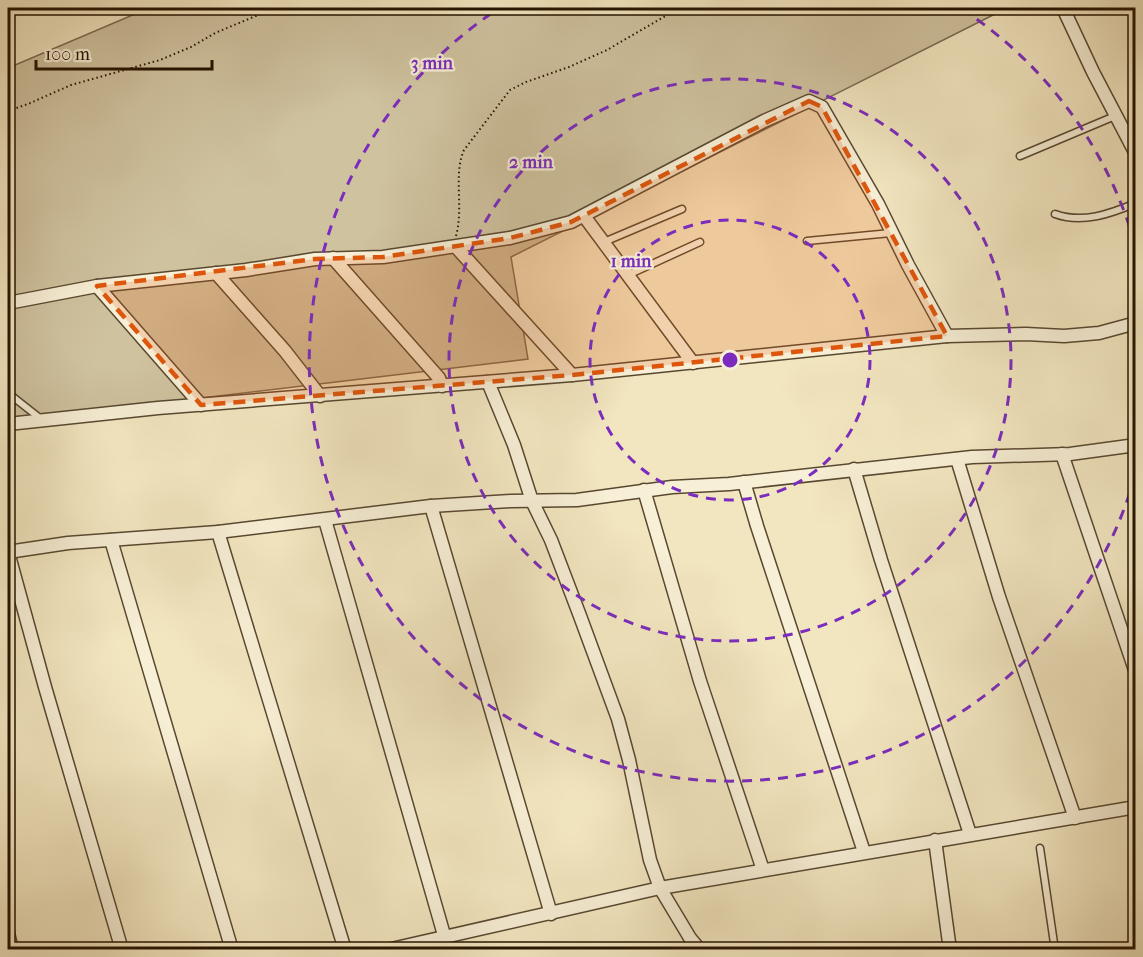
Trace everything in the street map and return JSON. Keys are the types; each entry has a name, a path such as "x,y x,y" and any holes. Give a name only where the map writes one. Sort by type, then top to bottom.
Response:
{"street":[{"path":"1063,8 1115,116 1135,150"},
{"path":"8,303 97,286 315,259 383,257 510,238 571,222 764,121 809,101 822,107 878,204 947,336"},
{"path":"584,216 693,363"},
{"path":"456,247 573,375"},
{"path":"333,258 439,378 442,386"},
{"path":"216,273 285,351 320,396"},
{"path":"97,286 201,405"},
{"path":"8,424 201,405 573,375 947,336 1026,334 1064,336 1099,333 1136,323"},
{"path":"488,382 618,719 650,860 660,888 684,929 700,950"},
{"path":"122,950 8,552 68,543 218,532 431,506 588,499 644,490 744,482 854,469 1001,455 1062,454 1136,445"},
{"path":"1062,454 1136,673"},
{"path":"957,459 999,597 1075,818"},
{"path":"854,469 896,610 970,834"},
{"path":"744,482 756,526 864,852"},
{"path":"644,490 700,681 763,870"},
{"path":"431,506 551,914"},
{"path":"325,520 444,935"},
{"path":"218,532 345,950"},
{"path":"111,540 231,950"},
{"path":"389,949 660,888 1136,807"},
{"path":"935,840 950,950"},
{"path":"8,933 12,950"}],"lane":[{"path":"1020,156 1115,116"},
{"path":"1055,214 1064,217 1097,217 1136,203"},
{"path":"604,243 682,210"},
{"path":"807,241 892,233"},
{"path":"628,275 700,242"},
{"path":"8,393 42,420"},
{"path":"1040,848 1055,950"}],"path":[{"path":"8,111 71,85 160,60 215,33 275,8"},
{"path":"456,247 455,239 459,223 459,168 462,156 464,150 506,95 518,86 607,50 679,8"}],"highlighted area":[{"path":"809,101 822,107 947,336 572,375 201,405 97,286 315,259 383,257 510,238 571,222"}],"shaded area":[{"path":"149,8 1007,8 511,257 528,359 8,421 8,68"}]}
